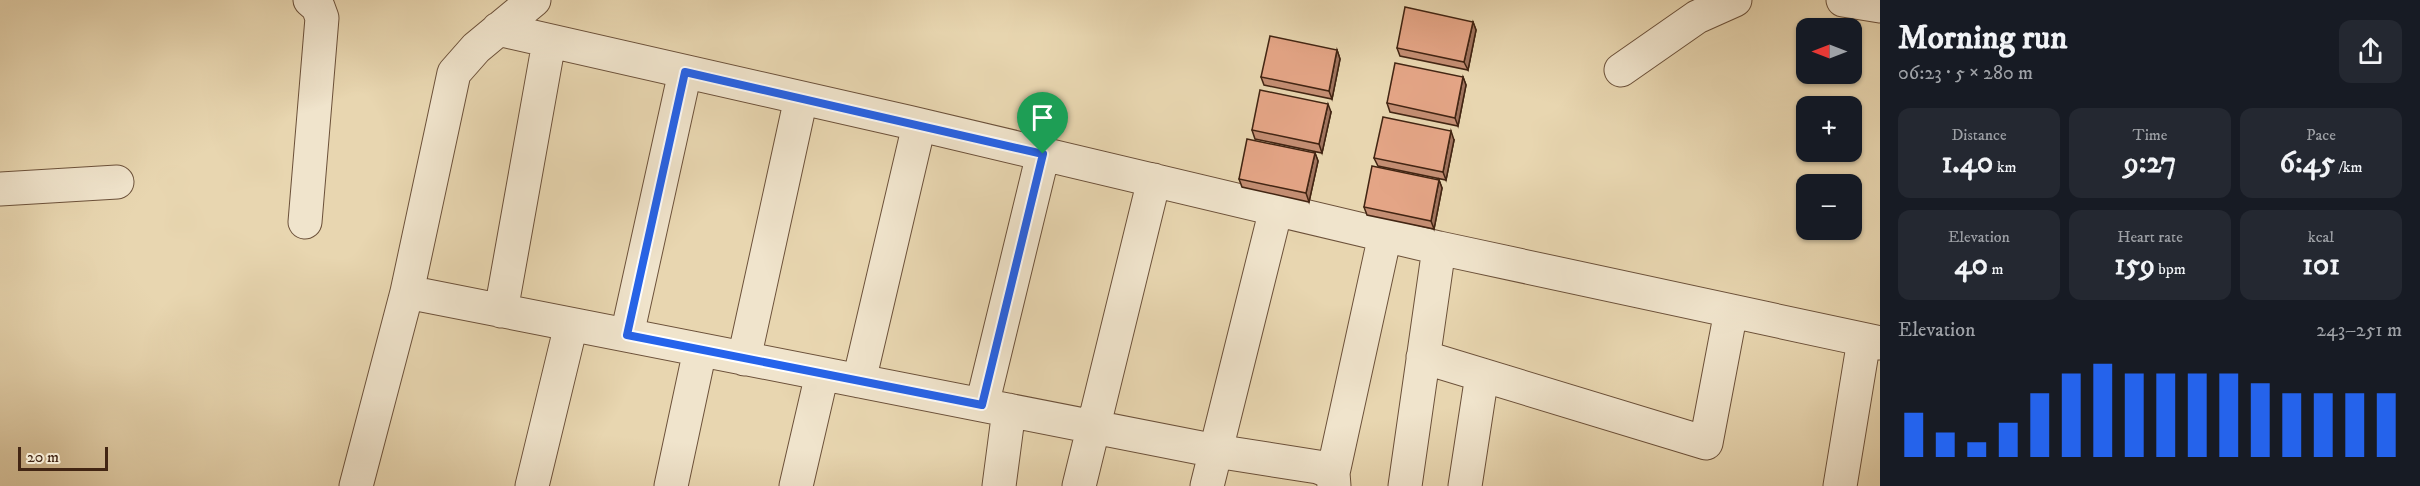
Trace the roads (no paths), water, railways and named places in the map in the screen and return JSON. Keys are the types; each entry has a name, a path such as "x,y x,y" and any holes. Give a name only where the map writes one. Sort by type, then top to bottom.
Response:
{"street":[{"path":"305,222 322,18 318,7 310,0"},
{"path":"356,486 407,292 454,74 476,48 534,0"},
{"path":"1621,70 1697,16 1735,0"},
{"path":"1843,0 1880,6"},
{"path":"498,29 920,125 1439,248 1872,342 1840,486"},
{"path":"501,311 549,42"},
{"path":"627,335 685,72"},
{"path":"744,359 801,98"},
{"path":"859,381 920,125"},
{"path":"999,486 995,407 1043,154"},
{"path":"1079,486 1154,180"},
{"path":"0,189 117,182"},
{"path":"1207,486 1276,209"},
{"path":"407,292 1216,451 1318,467 1334,480 1385,235"},
{"path":"1405,486 1439,248"},
{"path":"1423,357 1706,443 1731,311"},
{"path":"532,486 571,325"},
{"path":"670,486 700,350"},
{"path":"796,486 822,374"},
{"path":"1465,486 1482,375"}]}
